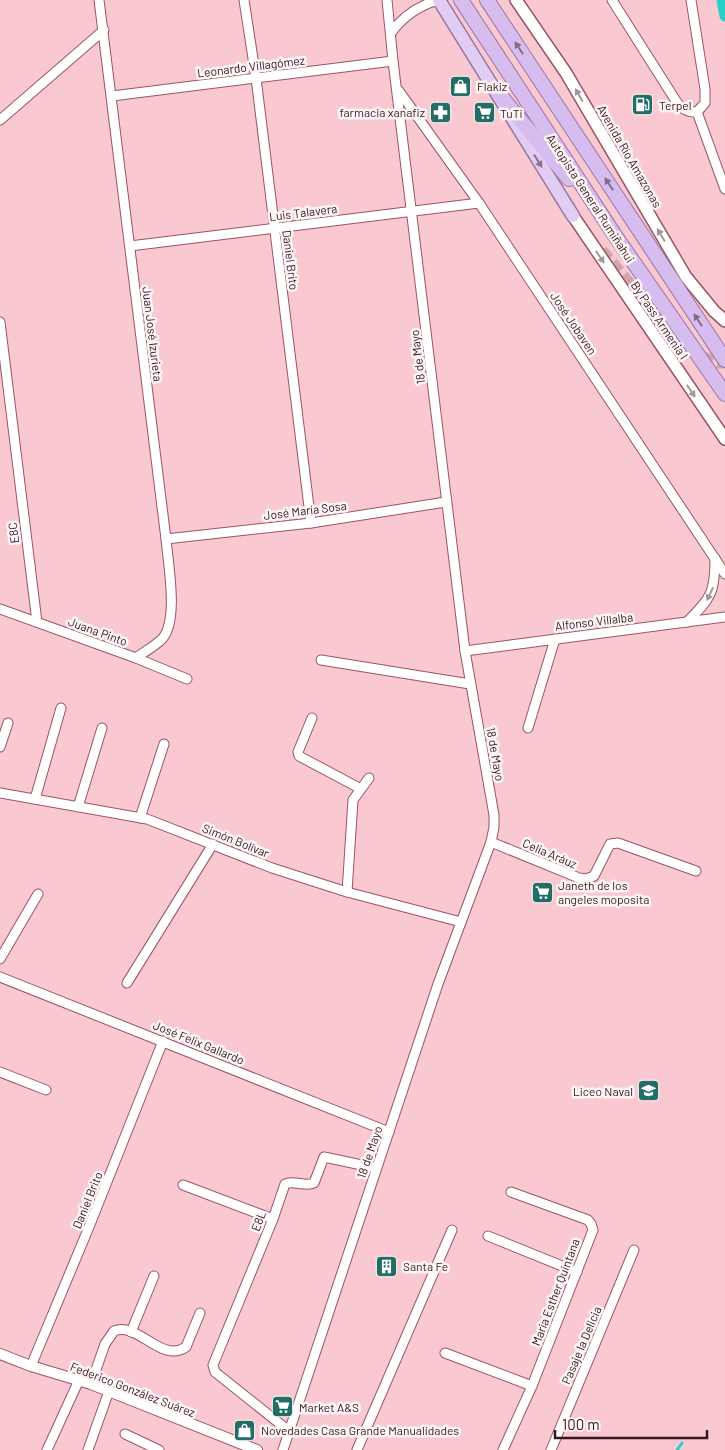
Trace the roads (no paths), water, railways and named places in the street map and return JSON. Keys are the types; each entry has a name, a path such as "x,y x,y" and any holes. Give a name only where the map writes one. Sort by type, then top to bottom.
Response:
{"highway":[{"name":"Autopista General Rumiñahui","path":"461,0 614,234 725,394"},
{"name":"Autopista General Rumiñahui","path":"488,0 725,360"},
{"path":"495,89 614,234"}],"main road":[{"path":"439,0 577,221"},
{"name":"Avenida Río Amazonas","path":"516,0 566,73 686,277 714,311 725,321"},
{"name":"By Pass Armenia I","path":"577,221 725,440"}],"street":[{"name":"Juan José Izurieta","path":"100,0 166,539 171,603 169,627 162,639 136,658"},
{"name":"Daniel Brito","path":"244,0 256,78 311,523"},
{"name":"18 de Mayo","path":"283,1450 460,922 491,842 494,815 465,651 387,0"},
{"path":"391,33 412,12 425,4 439,0"},
{"path":"612,0 676,101 684,110 697,112 705,103 705,89 691,0"},
{"path":"0,120 104,30"},
{"name":"Leonardo Villagómez","path":"112,96 393,62"},
{"name":"José Jobaven","path":"397,88 479,203 725,574"},
{"path":"697,112 725,189"},
{"name":"Luis Talavera","path":"130,246 479,203"},
{"name":"E8C","path":"0,322 37,622"},
{"name":"José María Sosa","path":"166,539 311,523 446,502"},
{"path":"686,622 710,597 715,581 715,558"},
{"name":"Juana Pinto","path":"0,609 136,658 187,679"},
{"name":"Alfonso Villalba","path":"465,651 725,617"},
{"path":"528,728 554,639"},
{"path":"321,660 470,684"},
{"path":"35,799 61,708"},
{"path":"312,718 298,752 299,756 361,789"},
{"path":"0,748 8,722"},
{"path":"78,807 102,728"},
{"path":"140,818 164,744"},
{"path":"347,892 353,800 369,778"},
{"name":"Simón Bolívar","path":"0,793 147,819 272,868 347,892 460,922"},
{"name":"Celia Aráuz","path":"491,842 579,878 586,879 594,876 610,844 618,843 696,870"},
{"path":"128,983 213,844"},
{"path":"0,959 38,894"},
{"name":"José Felix Gallardo","path":"0,977 389,1132"},
{"name":"Daniel Brito","path":"31,1366 163,1041"},
{"path":"0,1072 46,1090"},
{"name":"E8L","path":"289,1431 215,1372 213,1365 273,1219 285,1184 290,1182 314,1183 324,1157 376,1168"},
{"path":"183,1186 273,1219"},
{"name":"Maria Esther Quintana","path":"504,1450 532,1386 593,1230 592,1224 588,1220 510,1192"},
{"path":"357,1450 452,1230"},
{"path":"488,1236 577,1272"},
{"name":"Pasaje la Delicia","path":"551,1450 634,1250"},
{"path":"131,1332 154,1276"},
{"path":"91,1384 110,1334 114,1331 122,1329 131,1332 163,1348 176,1352 186,1347 200,1313"},
{"path":"445,1352 532,1386"},
{"name":"Federico González Suárez","path":"0,1354 110,1391 257,1450"},
{"path":"47,1450 79,1380"},
{"path":"88,1450 110,1391"},
{"path":"125,1434 159,1450"}],"waterway":[{"path":"722,0 725,16"},
{"path":"677,1450 682,1443"}],"tunnel":[{"path":"602,250 686,350 719,363 725,363"}],"place":[{"name":"Flakiz","path":"461,86"},
{"name":"Terpel","path":"643,105"},
{"name":"farmacia xanafiz","path":"441,112"},
{"name":"TuTi","path":"484,113"},
{"name":"Janeth de los angeles moposita","path":"542,892"},
{"name":"Liceo Naval","path":"649,1091"},
{"name":"Santa Fe","path":"387,1266"},
{"name":"Market A&S","path":"283,1407"},
{"name":"Novedades Casa Grande Manualidades","path":"245,1430"}]}
